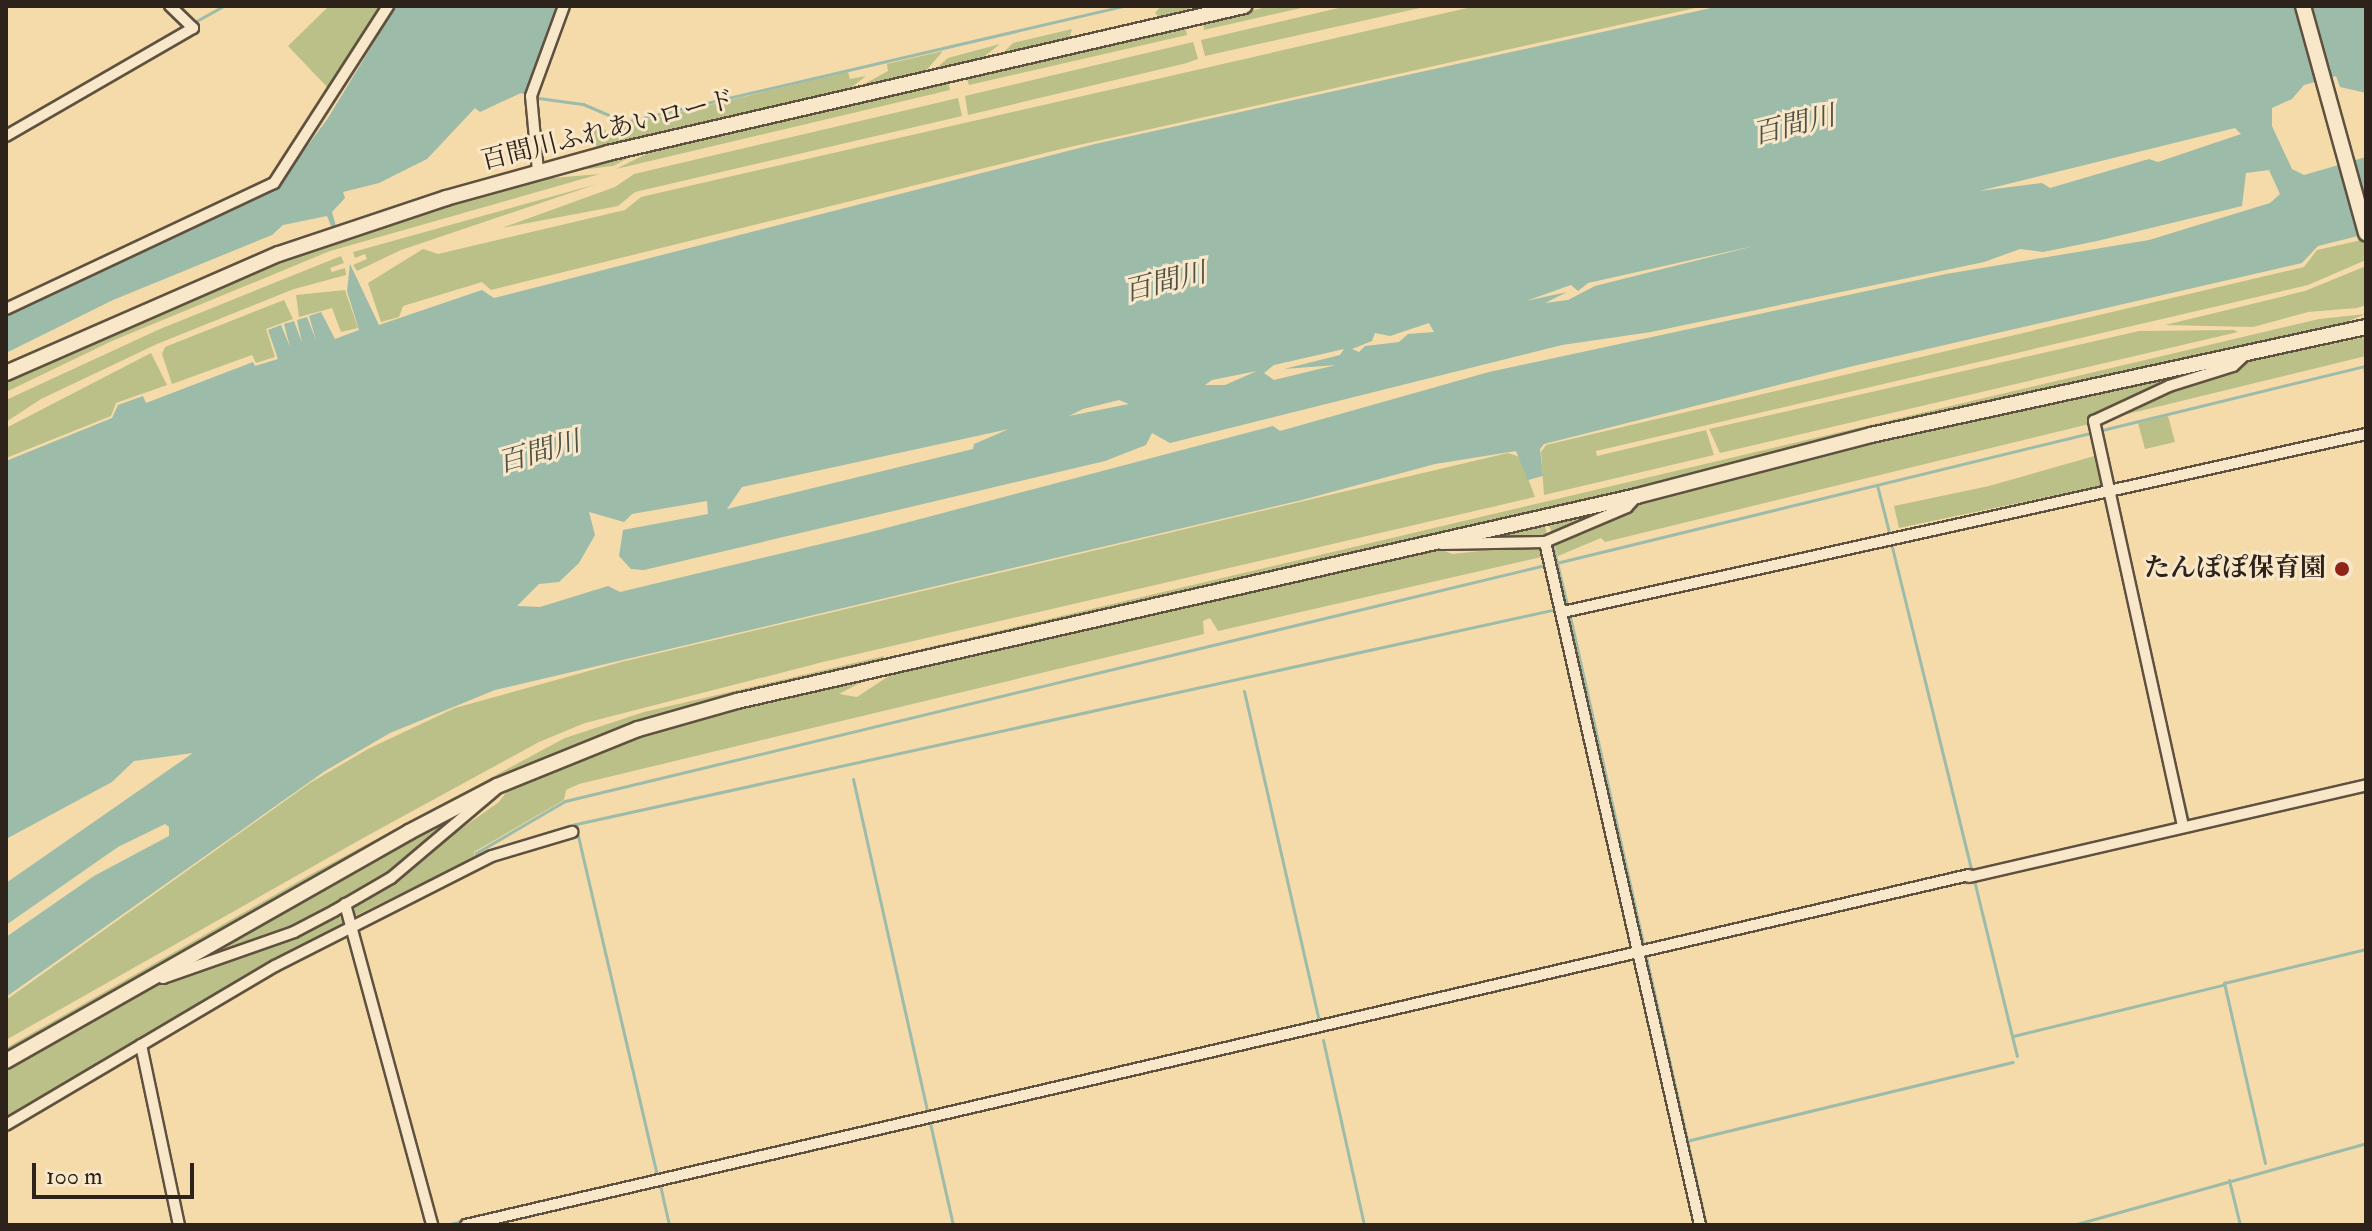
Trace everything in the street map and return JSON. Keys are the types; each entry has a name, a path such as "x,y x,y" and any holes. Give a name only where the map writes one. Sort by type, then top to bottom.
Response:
{"street":[{"path":"6,136 189,25 170,6"},
{"path":"6,309 274,183 388,6"},
{"path":"538,171 531,96 564,6"},
{"name":"百間川ふれあいロード","path":"6,373 279,254 538,171 1244,6"},
{"path":"2303,6 2366,233"},
{"path":"6,1061 159,972 497,786 638,729 737,701 1637,496 2064,390 2366,327"},
{"path":"2183,826 2094,432 2097,417 2233,366 2246,354"},
{"path":"1565,610 2366,434"},
{"path":"1435,542 1545,542 1627,507 1637,496"},
{"path":"1545,542 1565,610 1643,952 1700,1225"},
{"path":"466,1225 2366,785"},
{"path":"159,972 163,978 294,932 345,904 391,878 487,800 497,786"},
{"path":"6,1125 350,924 492,856 572,832"},
{"path":"345,904 432,1225"},
{"path":"141,1045 179,1225"}],"green space":[{"path":"329,6 381,6 330,90 288,46"},
{"path":"1161,6 1199,6 1159,17 1155,13"},
{"path":"1271,6 1310,6 1204,30 1203,22"},
{"path":"1347,6 1429,6 1205,56 1201,40"},
{"path":"1476,6 1704,6 1061,149 491,290 482,282 403,306 399,317 381,322 368,283 423,249 438,254 625,210 641,197"},
{"path":"1185,26 1187,35 969,85 967,79"},
{"path":"1072,29 1069,39 1000,56 1013,43"},
{"path":"1193,42 1198,59 1187,63 968,115 965,96"},
{"path":"1000,44 981,59 933,71 948,58"},
{"path":"943,51 924,73 857,88 888,71 887,64"},
{"path":"848,72 850,79 866,76 844,93 597,150 593,127 611,131 615,120 641,121"},
{"path":"948,81 950,90 616,169 652,151"},
{"path":"958,98 962,116 635,192 618,206 502,228 615,187 634,174"},
{"path":"636,154 613,166 555,173"},
{"path":"600,174 330,251 112,341 6,392 6,381 44,362 330,243 529,180"},
{"path":"597,184 401,250 357,271 353,265 367,259 365,254 355,258 353,252"},
{"path":"2366,239 2366,260 2308,285 1596,451 1597,456 1706,430 1714,455 1544,495 1541,452 1546,445 2304,267 2317,250"},
{"path":"341,256 344,263 330,268 332,272 345,268 346,275 294,289 157,344 41,399 6,422 6,400 160,329"},
{"path":"2366,266 2366,305 2357,308 2308,312 2253,327 2165,325 2305,291"},
{"path":"345,290 358,328 341,332 332,308 299,317 296,295"},
{"path":"284,300 293,319 266,329 275,357 256,363 252,355 172,384 162,354 165,347"},
{"path":"2366,314 2321,332 1978,405 1434,537 896,655 2319,319"},
{"path":"2139,331 2238,332 1720,453 1709,429"},
{"path":"2366,337 2366,356 2099,421 2187,385 2236,373 2250,361"},
{"path":"151,353 167,385 116,403 111,416 6,458 6,428"},
{"path":"2220,366 2091,417 2089,424 1605,542 1601,538 1558,556 1554,542 1632,512 1644,499 2054,398"},
{"path":"2168,416 2175,442 2145,449 2138,423"},
{"path":"1508,453 1520,457 1535,497 823,662 585,723 539,742 365,837 6,1040 6,1000 310,783 368,749 455,708 621,662"},
{"path":"2098,455 2104,485 1899,528 1894,506 1989,486"},
{"path":"1613,509 1553,535 1548,522"},
{"path":"1545,523 1547,536 1466,540"},
{"path":"1537,545 1546,556 1218,631 1210,618 1203,621 1204,634 579,784 566,790 564,800 474,852 475,857 353,917 355,903 499,802 511,786 649,732 883,671 839,694 857,697 898,670 1435,547 1452,554"},
{"path":"884,656 883,661 714,701 599,737 520,769 6,1053 6,1048 315,872 565,738 644,712"},
{"path":"477,802 387,876 291,930 181,967"},
{"path":"334,914 346,921 6,1117 6,1066 150,984 170,984"}],"water":[{"path":"396,6 558,6 526,95 521,93 480,112 475,108 427,159 379,183 343,192 345,198 332,212 336,226 331,226 327,216 283,225 272,235 113,300 6,353 6,312 275,190 328,118"},
{"name":"百間川","path":"1720,6 2366,6 2366,93 2340,87 2336,76 2304,85 2292,99 2272,108 2272,126 2292,169 2304,175 2366,157 2366,234 2318,246 2302,263 1849,367 1544,444 1540,449 1543,476 1528,480 1516,451 1435,464 1302,500 495,690 390,733 325,771 6,997 6,937 94,876 169,836 169,827 165,824 118,847 6,925 6,883 193,753 134,761 112,782 6,839 6,461 112,418 118,405 143,396 146,403 253,362 255,366 278,359 268,330 281,325 290,347 284,324 294,321 302,343 297,320 307,317 316,340 309,316 321,312 335,339 359,330 347,291 350,264 379,325 482,290 494,298 1095,144","holes":["2235,128 2241,134 2158,162 2149,159 2050,188 2042,183 1979,191","2269,170 2280,194 2270,203 2149,240 1946,274 1489,372 1280,431 1273,426 867,533 620,592 608,586 540,607 517,606 539,584 559,582 579,563 595,535 589,512 624,522 632,514 707,501 708,514 623,530 619,556 631,569 644,570 1105,461 1146,445 1152,433 1170,443 1562,345 1651,332 1984,262 2020,249 2043,252 2097,241 2242,206 2246,173","1758,245 1595,286 1568,300 1545,303 1567,292 1526,301 1571,285 1578,291 1588,283","1429,323 1434,332 1408,334 1399,342 1365,346 1359,352 1352,349 1372,341 1375,333 1390,336","1344,349 1340,355 1284,369 1336,365 1274,380 1264,373 1274,365","1257,371 1225,385 1205,385 1212,380","1119,400 1129,404 1069,416 1083,409","1009,429 974,444 973,449 727,509 742,487"]}],"waterway":[{"path":"191,24 223,6"},
{"path":"538,98 583,104 625,122 1123,6"},
{"path":"2098,431 2364,366 2366,377"},
{"path":"1556,563 2090,433"},
{"path":"1877,485 1889,532"},
{"path":"1567,605 1983,514"},
{"path":"1891,543 1972,873"},
{"path":"1553,546 1567,605"},
{"path":"477,857 476,853 565,801 1545,565"},
{"path":"320,938 488,852 576,824 1556,609"},
{"path":"1569,612 1706,1225"},
{"path":"1244,691 1319,1022"},
{"path":"2174,762 2188,820"},
{"path":"853,779 928,1115"},
{"path":"2186,821 2234,811"},
{"path":"1971,871 2178,822"},
{"path":"578,836 657,1175"},
{"path":"1974,880 2017,1056"},
{"path":"2265,1163 2224,983 2366,949"},
{"path":"2013,1036 2223,985"},
{"path":"6,1119 177,1018"},
{"path":"1323,1040 1364,1225"},
{"path":"1686,1141 2013,1062"},
{"path":"930,1123 953,1225"},
{"path":"2073,1225 2366,1143"},
{"path":"408,1155 427,1225"},
{"path":"553,1200 709,1163"},
{"path":"2229,1180 2240,1225"},
{"path":"660,1185 669,1225"},
{"path":"445,1225 468,1220"}],"place":[{"name":"たんぽぽ保育園","path":"2342,569"}]}
